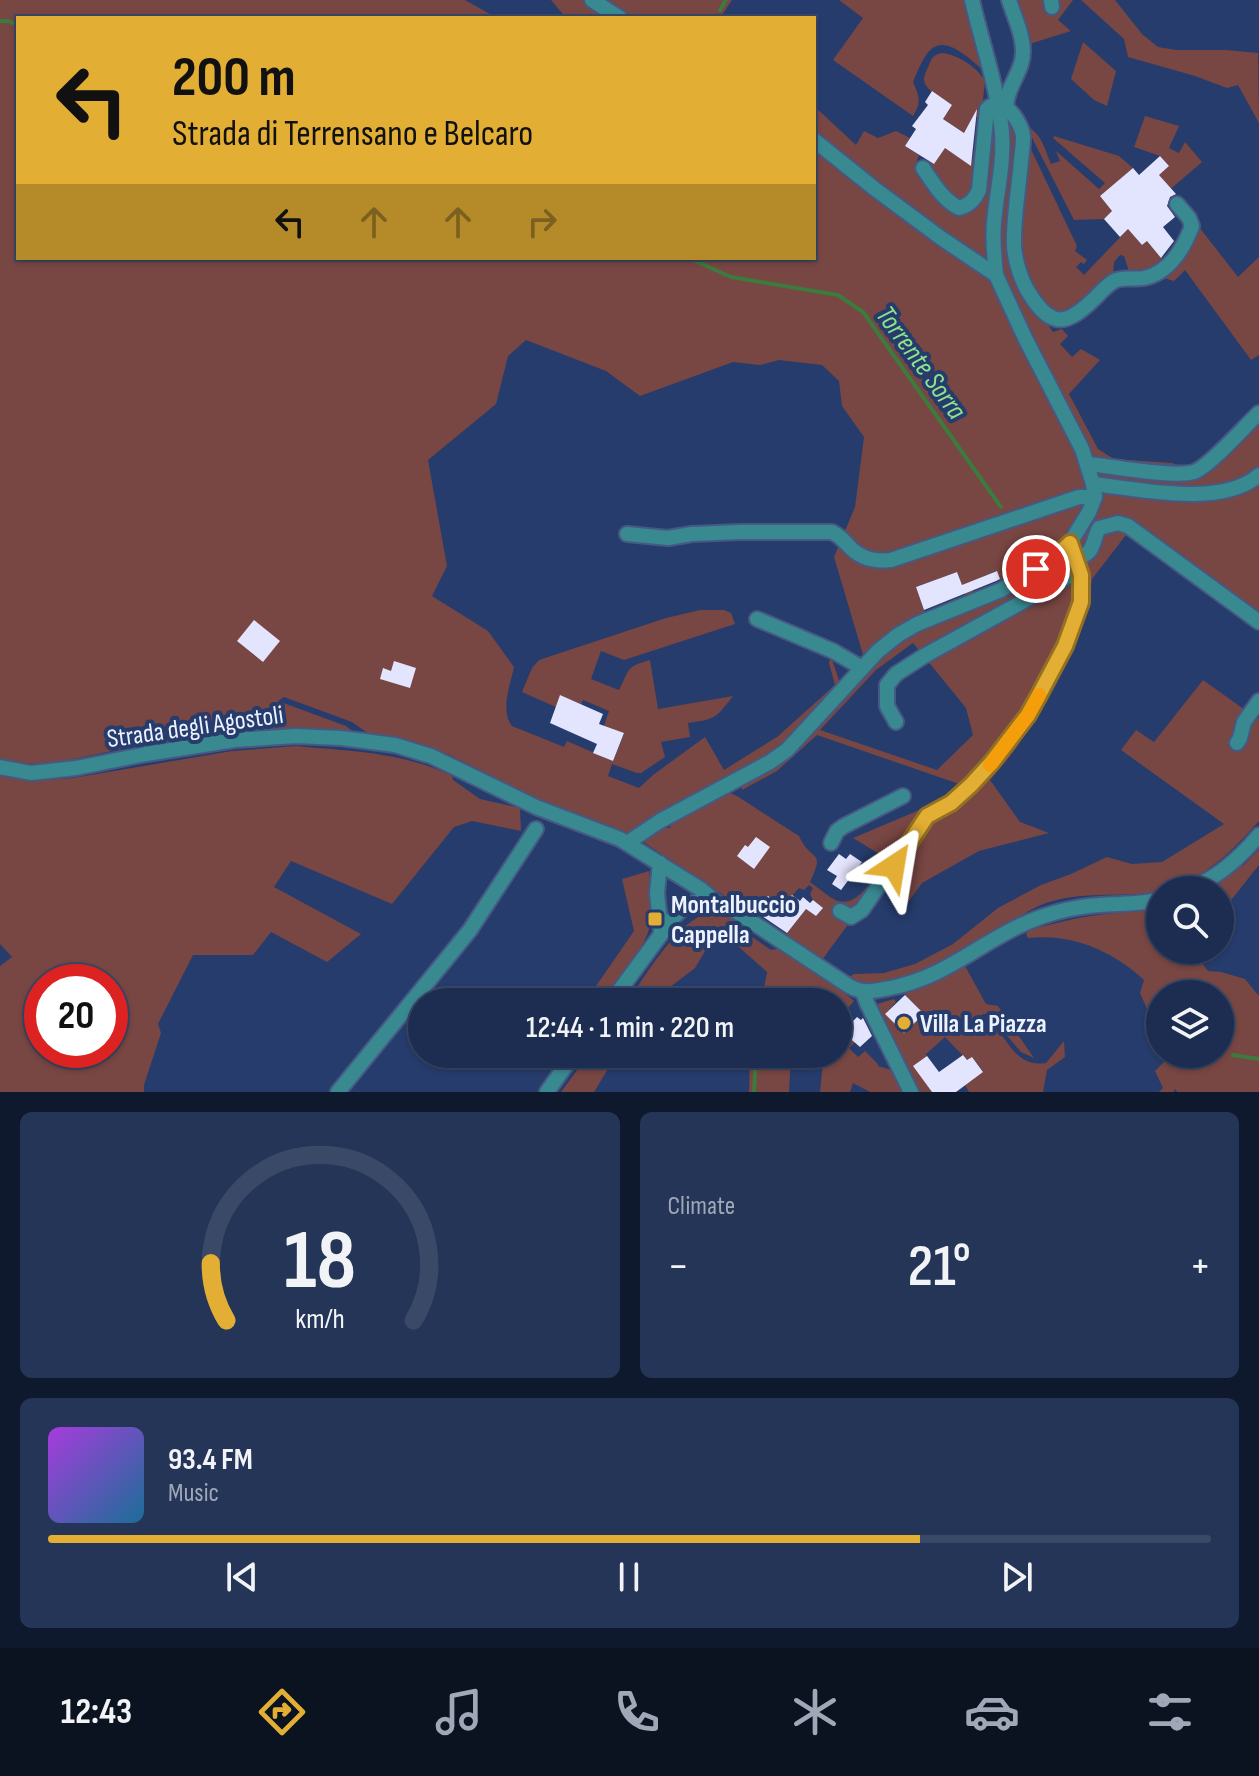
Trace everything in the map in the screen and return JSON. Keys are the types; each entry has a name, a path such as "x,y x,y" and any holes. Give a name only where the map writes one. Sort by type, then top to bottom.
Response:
{"street":[{"path":"592,0 617,16"},
{"path":"840,911 851,917 862,910 927,816 951,803 971,785 1028,715 1065,646 1083,589 1075,557 1094,491 1088,464 996,275 993,247 1002,169 1002,106 972,0"},
{"path":"1002,106 1023,56 1023,45 1009,0"},
{"path":"923,168 954,205 959,208 968,206 979,190 987,109 991,105 1002,106 1013,115 1023,134 1014,248 1029,293 1047,316 1056,320 1067,319 1081,312 1118,279 1144,278 1161,272 1186,241 1192,226 1177,204"},
{"path":"816,142 941,238 996,275"},
{"path":"1088,464 1178,474 1195,471 1259,413"},
{"path":"627,534 668,538 740,532 832,532 841,536 861,557 891,560 1094,491 1191,495 1226,492 1253,481 1259,475"},
{"path":"627,843 660,821 787,750 878,651 898,635 917,624 1001,590 1055,557 1085,557 1091,552 1099,528 1118,523 1128,526 1259,622"},
{"path":"896,722 887,706 887,685 896,674 1075,557"},
{"path":"757,619 833,651 862,668"},
{"path":"1237,743 1244,722 1259,701"},
{"name":"Strada degli Agostoli","path":"0,767 31,773 235,740 288,736 323,736 404,747 431,756 536,807 627,843 849,986 863,992"},
{"path":"831,843 837,831 844,826 903,796"},
{"path":"338,1092 470,930 536,829"},
{"path":"1212,876 1240,857 1259,835"},
{"path":"660,863 656,887 661,932"},
{"path":"911,1092 863,992 898,987 927,977 1034,920 1095,905 1146,900"},
{"path":"621,988 678,912 698,901 715,901"},
{"path":"547,1092 564,1068"}],"shaded area":[{"path":"0,0 465,0 493,16 16,16 16,260 816,260 816,108 856,145 864,131 878,138 896,131 910,138 905,146 919,155 915,167 921,181 957,213 969,210 988,117 1007,115 1018,132 1011,249 1027,295 1053,332 1062,329 1068,336 1060,344 1072,357 1081,349 1100,360 1069,394 1098,449 1114,459 1172,463 1198,474 1259,418 1259,616 1133,526 1092,579 1084,618 1048,699 1014,751 990,780 1020,822 1049,833 979,851 922,883 906,905 883,887 925,826 997,764 1079,618 1075,547 1089,499 1065,540 1043,559 1022,562 1022,571 1001,582 996,571 970,582 974,593 966,596 957,572 916,587 925,613 900,627 864,658 834,557 855,507 864,437 842,406 839,381 822,365 779,360 760,365 733,362 640,396 606,371 526,340 508,356 496,404 428,460 447,566 432,596 488,631 514,667 506,705 512,726 564,747 567,741 613,761 624,734 604,726 609,711 583,700 581,704 561,696 556,707 522,692 532,668 539,660 666,618 700,610 731,613 735,624 624,660 601,651 591,679 619,690 629,670 650,660 658,709 733,696 715,716 688,723 690,737 661,742 665,757 641,773 612,764 608,776 639,788 705,737 724,770 777,737 835,685 829,663 831,657 840,683 785,748 628,835 543,803 448,754 409,741 369,734 352,722 284,697 278,701 346,726 355,733 317,729 259,731 148,744 51,763 16,763 0,759"},
{"path":"551,0 732,0 721,16 564,16"},
{"path":"839,0 967,0 984,70 957,50 939,45 933,48 922,61 913,82 919,99 913,116 833,60 863,18"},
{"path":"1013,0 1073,0 1058,20 1071,31 1026,45"},
{"path":"1081,0 1115,0 1142,34 1158,47 1258,53 1259,123 1238,85 1227,88 1128,57 1124,39"},
{"path":"1083,42 1116,71 1107,106 1094,100 1071,79"},
{"path":"943,53 967,63 985,82 981,119 974,115 964,133 926,107 928,105 944,116 952,105 924,82 932,58"},
{"path":"1145,116 1179,126 1169,148 1179,153 1185,142 1202,162 1160,198 1148,184 1169,166 1160,156 1134,147"},
{"path":"981,121 972,196 958,203 938,182 928,161 934,164 942,152 939,144 971,165"},
{"path":"1026,126 1039,137 1051,164 1060,161 1056,151 1099,189 1105,183 1054,136 1119,156 1133,168 1100,196 1112,211 1104,219 1074,220"},
{"path":"1028,143 1077,246 1075,251 1087,260 1076,267 1084,275 1128,229 1142,245 1147,241 1162,259 1147,269 1129,271 1124,256 1120,255 1114,262 1113,275 1078,310 1056,316 1032,290 1018,249"},
{"path":"1199,227 1238,277 1259,257 1259,355 1251,360 1185,270 1174,281 1164,278 1181,259"},
{"path":"1067,554 1076,576 1073,619 1023,715 967,782 944,802 822,960 785,935 806,909 816,916 822,908 813,900 810,894 813,888 809,885 804,890 799,888 783,906 768,896 750,913 645,843 645,838 661,828 670,828 672,820 725,791 799,836 817,860 810,882 838,901 845,902 857,897 878,871 881,873 889,860 853,838 917,811 962,785 817,735 777,771 742,790 742,783 903,637","holes":["913,643 966,708 973,735 937,770 820,730 876,670"]},
{"path":"1203,680 1245,710 1253,721 1259,718 1259,821 1222,859 1196,876 1146,876 1146,893 1081,896 1041,905 946,960 892,982 869,984 849,977 854,974 884,973 915,964 953,944 998,908 1041,885 1107,857 1132,864 1162,862 1224,824 1121,750 1136,730 1154,742"},
{"path":"296,746 376,754 433,768 452,776 453,780 480,799 520,808 521,831 472,821 454,827 392,904 291,861 274,887 361,934 327,962 271,932 253,955 193,955 158,1024 161,1033 144,1092 0,1092 0,966 12,957 0,944 0,776 30,781 73,778 232,751"},
{"path":"1259,849 1259,865 1234,896 1234,876 1227,876 1245,864"},
{"path":"649,871 651,922 643,944 610,988 595,988 634,931 622,879"},
{"path":"1145,910 1146,964 1203,964 1208,971 1245,979 1259,996 1259,1092 1178,1092 1174,1089 1174,1092 1159,1092 1163,1088 1155,1071 1158,1068 1234,1068 1234,980 1146,980 1146,1006 1140,993 1144,980 1119,960 1076,941 1028,938 1026,934 1029,930 1071,919"},
{"path":"712,911 728,914 742,924 745,932 771,950 781,948 838,988 764,988 767,972 727,934 716,933 695,968 669,988 637,988 675,937 699,917"},
{"path":"965,966 986,1004 998,1006 1034,1058 1021,1052 988,1014 975,1021 979,1026 983,1023 991,1026 1016,1054 1034,1063 1046,1063 1064,1041 1065,1057 1047,1070 1043,1092 969,1092 965,1085 983,1071 972,1057 967,1060 945,1037 914,1066 932,1092 918,1092 877,1004 894,999 896,1002 885,1014 904,1033 923,1014 902,991 932,982"},
{"path":"852,1051 858,1057 865,1051 878,1066 895,1071 904,1092 870,1092 853,1083 850,1092 820,1092 822,1068 852,1068"},
{"path":"579,1068 609,1068 594,1092 561,1092"},
{"path":"750,1068 790,1068 789,1092 749,1092"}],"building":[{"path":"932,91 952,105 943,119 964,133 977,109 971,166 945,148 934,164 905,146 916,129 912,126 928,105 925,102"},
{"path":"1160,156 1169,166 1159,175 1176,194 1170,197 1167,206 1175,217 1163,227 1174,241 1161,258 1147,241 1142,245 1128,229 1120,237 1104,219 1112,211 1100,196 1133,168 1139,175"},
{"path":"997,571 1000,579 924,610 916,587 957,572 962,585"},
{"path":"254,620 280,641 263,662 237,641"},
{"path":"394,661 416,668 410,688 380,679 383,668 391,671"},
{"path":"560,695 603,714 599,724 624,733 613,761 593,753 597,744 550,723"},
{"path":"756,837 770,847 754,869 737,856"},
{"path":"839,854 846,859 850,854 862,862 841,890 832,884 837,876 827,870"},
{"path":"792,895 800,901 803,897 810,903 813,900 823,908 816,916 806,909 787,933 753,910 768,896 783,906"},
{"name":"Villa La Piazza","path":"905,995 924,1014 904,1033 885,1014"},
{"path":"857,1017 863,1018 872,1036 860,1047 852,1040 852,1022"},
{"path":"963,1055 967,1060 972,1057 983,1072 956,1092 932,1092 913,1066 927,1056 939,1072"}],"waterway":[{"path":"720,10 726,0"},
{"name":"Torrente Sorra","path":"0,21 16,24"},
{"name":"Torrente Sorra","path":"693,260 731,277 838,295 863,312 1001,507"},
{"path":"1234,1055 1259,1059"},
{"path":"754,1092 755,1068"}],"slow traffic":[{"path":"990,765 1028,715 1039,695"}],"place":[{"name":"Montalbuccio Cappella","path":"655,919"},
{"name":"Villa La Piazza","path":"904,1023"}],"route":[{"path":"894,866 927,816 951,803 971,785 1010,739 1028,715 1065,646 1083,589 1070,543 1036,569"}]}
